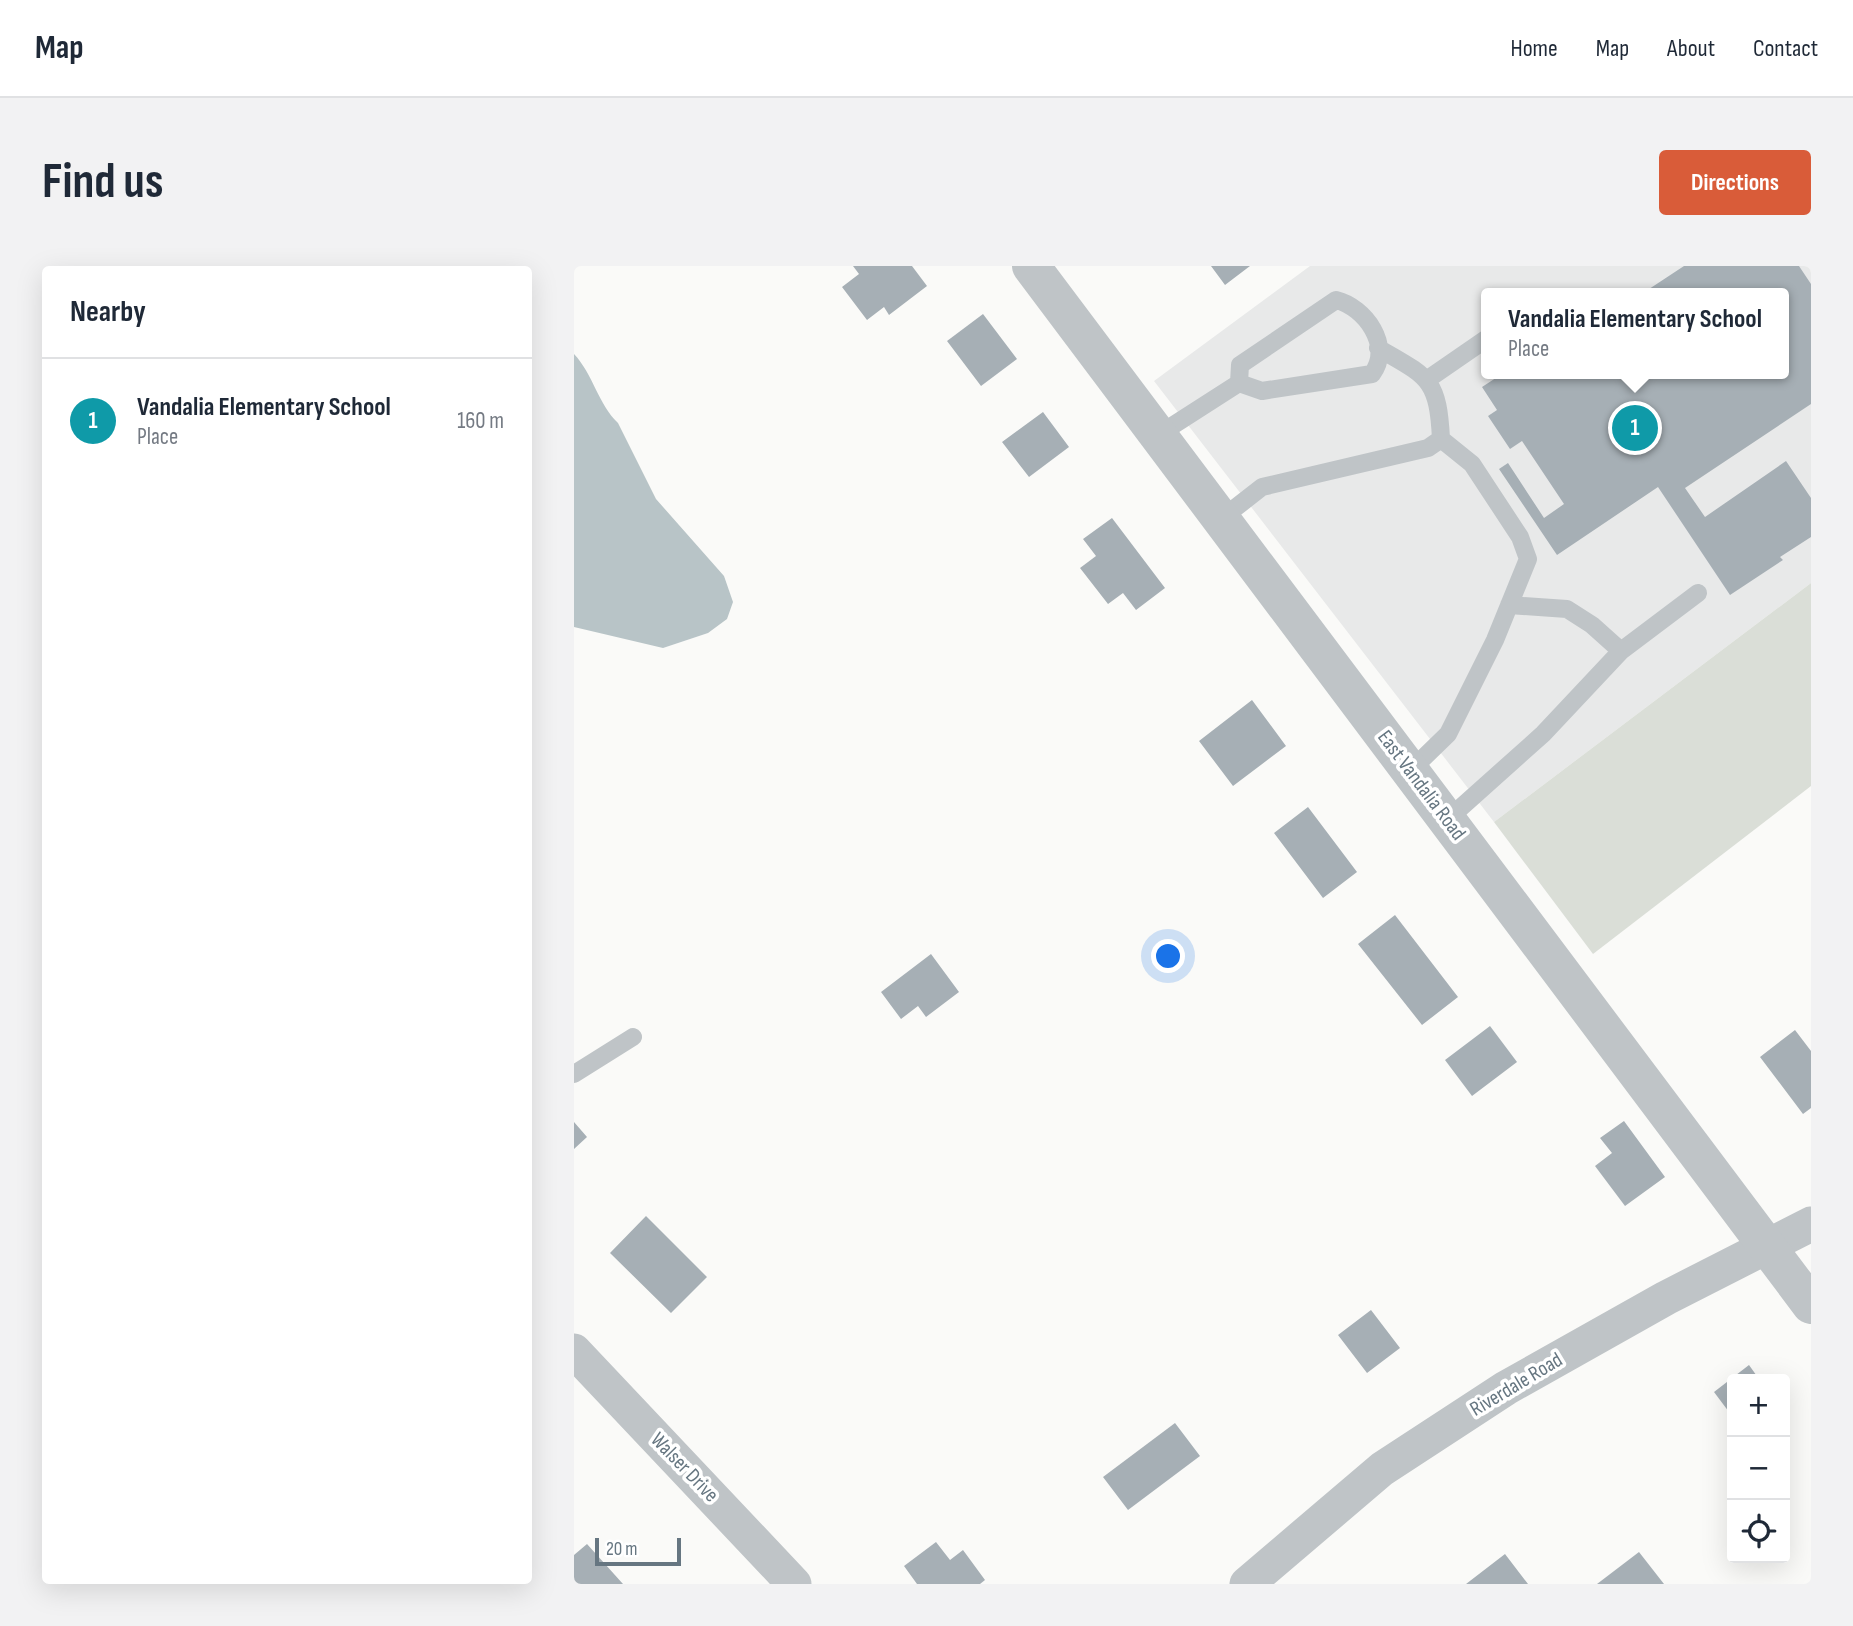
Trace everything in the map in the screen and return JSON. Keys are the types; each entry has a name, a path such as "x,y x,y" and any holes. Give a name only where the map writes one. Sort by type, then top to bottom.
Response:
{"street":[{"name":"East Vandalia Road","path":"1031,266 1768,1244 1811,1305"},
{"name":"Riverdale Road","path":"1247,1584 1382,1469 1461,1417 1529,1375 1768,1244 1811,1224"},
{"name":"Walser Drive","path":"574,1351 794,1584"}],"lane":[{"path":"1336,300 1363,315 1374,330 1378,348 1377,368 1372,374 1262,391 1239,383 1240,365 1336,300"},
{"path":"1428,379 1481,342"},
{"path":"1378,348 1428,379 1439,408 1441,439 1472,464 1520,537 1528,559 1448,734 1411,771"},
{"path":"1158,435 1239,383"},
{"path":"1222,519 1262,487 1427,448 1441,439"},
{"path":"1448,819 1543,734 1621,651 1698,593"},
{"path":"1509,604 1567,609 1592,625 1621,651"},
{"path":"574,1074 633,1037"}],"shaded area":[{"path":"1310,266 1811,266 1811,583 1494,822 1154,381"},
{"path":"574,354 605,407 618,423 656,499 724,576 733,602 727,619 708,633 663,648 574,627"},
{"path":"1811,583 1811,786 1593,954 1494,822"}],"building":[{"path":"853,266 912,266 927,286 889,315 884,307 867,320 842,287 859,274"},
{"path":"1211,266 1250,266 1225,285"},
{"path":"1684,266 1799,266 1811,284 1811,404 1685,488 1705,517 1786,461 1811,498 1811,537 1780,557 1783,560 1730,595 1658,487 1557,555 1499,469 1508,463 1544,518 1564,504 1522,441 1510,449 1488,416 1497,410 1482,387 1494,379 1789,379 1789,288 1651,288"},
{"path":"983,314 1017,359 981,386 947,341"},
{"path":"1043,412 1069,447 1029,477 1002,442"},
{"path":"1112,518 1165,588 1136,610 1123,593 1108,604 1080,568 1096,556 1083,539"},
{"path":"1252,700 1286,746 1233,786 1199,741"},
{"path":"1308,807 1357,872 1323,898 1274,833"},
{"path":"1395,915 1458,997 1422,1025 1358,944"},
{"path":"931,954 959,992 926,1017 918,1006 901,1019 881,992"},
{"path":"1490,1026 1517,1062 1472,1096 1445,1060"},
{"path":"1795,1030 1811,1051 1811,1108 1803,1114 1760,1057"},
{"path":"1624,1121 1665,1177 1625,1206 1595,1166 1612,1153 1600,1138"},
{"path":"574,1122 587,1137 574,1149"},
{"path":"646,1216 707,1277 671,1313 610,1253"},
{"path":"1371,1310 1400,1348 1367,1373 1338,1335"},
{"path":"1749,1365 1755,1374 1737,1374"},
{"path":"1727,1382 1727,1409 1714,1392"},
{"path":"1175,1423 1200,1456 1128,1510 1103,1477"},
{"path":"936,1542 950,1560 963,1550 985,1580 980,1584 917,1584 904,1566"},
{"path":"587,1544 623,1584 574,1584 574,1555"},
{"path":"1639,1552 1664,1584 1597,1584"},
{"path":"1505,1554 1528,1584 1466,1584"}],"place":[{"name":"Vandalia Elementary School","path":"1635,428"}]}
